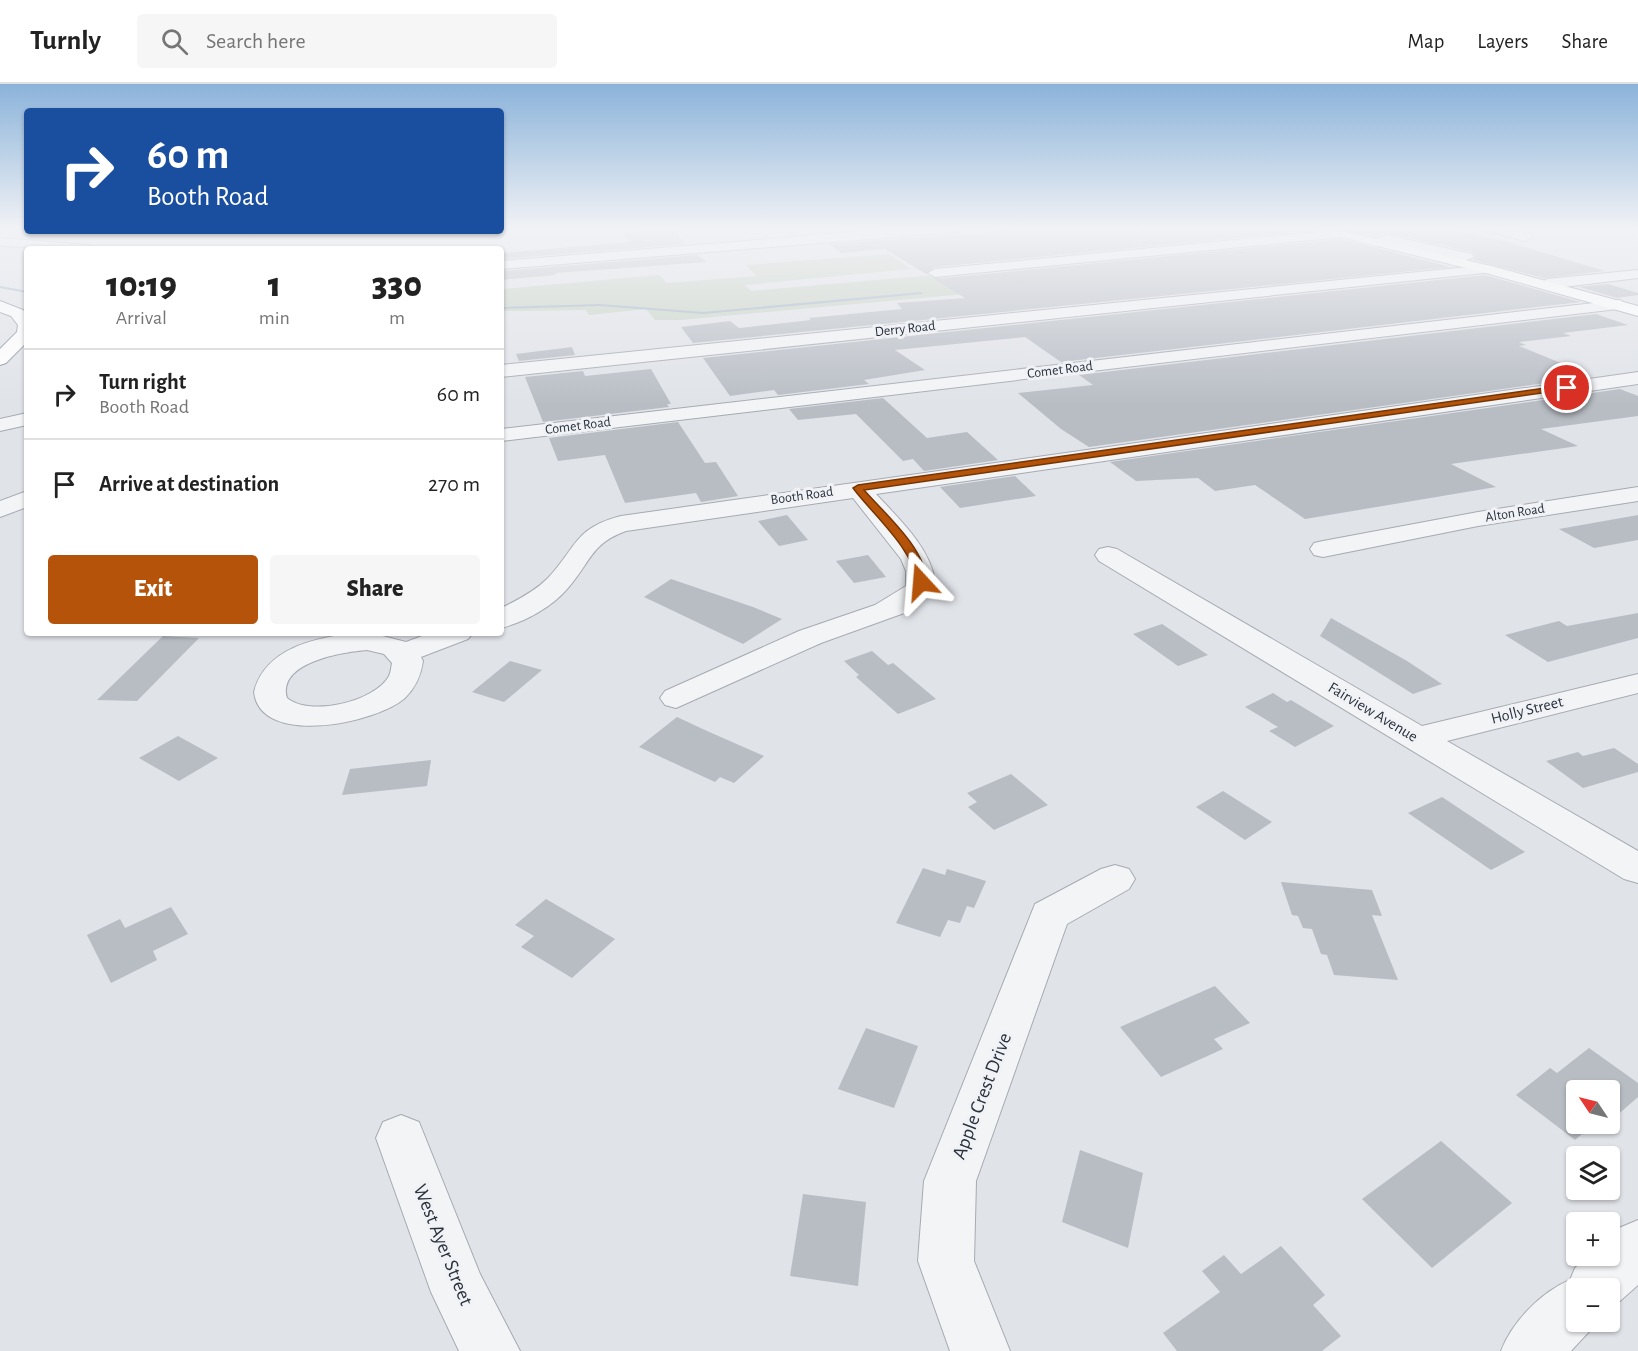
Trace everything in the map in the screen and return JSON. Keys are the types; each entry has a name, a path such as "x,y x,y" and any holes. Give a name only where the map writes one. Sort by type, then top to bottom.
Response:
{"main road":[{"path":"1554,286 1629,308"},
{"path":"0,306 17,313 24,321"},
{"path":"0,359 24,335"}],"street":[{"name":"Derry Road","path":"504,370 1321,286"},
{"name":"Comet Road","path":"504,435 1629,308"},
{"name":"Booth Road","path":"504,617 547,594 566,574 584,544 603,530 645,519 1638,378"},
{"path":"0,424 24,420"},
{"path":"676,698 809,637 908,599 918,591 921,570 907,547 858,488"},
{"name":"Alton Road","path":"1323,549 1638,494"},
{"path":"0,510 24,499"},
{"name":"Fairview Avenue","path":"1108,555 1638,869"},
{"path":"403,653 450,636"},
{"name":"Holly Street","path":"1416,738 1638,683"},
{"name":"Apple Crest Drive","path":"981,1351 973,1336 946,1261 950,1181 1050,915 1115,879"},
{"name":"West Ayer Street","path":"401,1138 459,1292 491,1351"},
{"path":"1605,1278 1638,1247"},
{"path":"1530,1351 1566,1316"}],"green space":[{"path":"533,286 746,286 751,291 807,286 952,286 965,294 680,320 655,320 646,309 589,315 586,310 504,311 504,289"}],"building":[{"path":"946,286 1260,286 693,343 681,327 730,321 739,328 811,320 809,318 902,309 897,303 965,298"},
{"path":"1380,286 1525,286 1581,302 1061,362 1025,337 895,350 925,370 864,380 869,384 778,395 774,390 730,396 703,358"},
{"path":"1615,286 1638,293 1638,295 1617,298 1579,287"},
{"path":"1596,314 1628,325 1563,333 1571,336 1519,342 1526,345 1519,346 1583,372 1578,372 1589,377 1089,447 1061,429 1018,393 1093,385 1079,375"},
{"path":"572,347 575,355 519,361 516,354"},
{"path":"651,369 671,404 667,404 669,407 543,422 525,377 583,371 585,376"},
{"path":"1620,389 1638,396 1638,416 1541,429 1578,446 1451,464 1496,487 1305,519 1255,485 1215,491 1198,478 1136,481 1110,462"},
{"path":"883,398 927,438 967,432 998,460 924,471 913,459 903,461 856,414 798,420 789,409"},
{"path":"678,422 705,463 716,462 738,496 701,502 696,493 625,503 605,455 558,461 549,438"},
{"path":"1015,476 1036,496 960,508 940,487"},
{"path":"787,515 808,540 779,546 758,521"},
{"path":"1638,515 1638,540 1594,548 1559,529"},
{"path":"868,555 886,577 854,583 836,561"},
{"path":"671,579 782,619 743,644 644,597"},
{"path":"1638,613 1638,638 1548,662 1505,635 1559,621 1567,626"},
{"path":"1331,618 1407,661 1442,684 1413,694 1320,636"},
{"path":"1162,624 1208,655 1178,666 1133,634"},
{"path":"163,636 199,638 137,701 97,700"},
{"path":"872,651 888,665 893,663 936,699 898,714 856,677 859,675 844,661"},
{"path":"510,661 542,670 504,702 472,692"},
{"path":"1273,693 1287,702 1291,700 1334,726 1295,747 1269,731 1278,727 1245,707"},
{"path":"677,717 764,756 734,783 720,777 715,782 639,747"},
{"path":"178,736 218,758 179,781 139,758"},
{"path":"1614,748 1638,764 1638,772 1583,788 1546,761 1578,752 1583,756"},
{"path":"431,760 427,786 342,795 350,769"},
{"path":"1011,774 1048,805 994,830 968,807 977,802 967,793"},
{"path":"1223,791 1272,822 1245,840 1196,807"},
{"path":"1442,797 1525,852 1491,870 1408,813"},
{"path":"923,868 945,875 947,869 986,881 974,908 967,906 960,923 948,920 940,937 896,923"},
{"path":"1281,882 1372,890 1382,916 1372,915 1398,980 1334,975 1327,955 1321,954 1312,929 1303,928 1298,916 1292,915"},
{"path":"546,899 615,939 572,978 521,947 534,936 515,925"},
{"path":"171,907 188,934 153,951 157,960 111,983 87,935 120,919 125,928"},
{"path":"1215,986 1250,1023 1214,1039 1223,1049 1161,1077 1120,1027"},
{"path":"866,1028 918,1046 894,1108 838,1089"},
{"path":"1589,1048 1638,1083 1638,1097 1620,1113 1620,1080 1566,1080 1566,1133 1516,1095 1550,1068 1557,1073"},
{"path":"1567,1134 1582,1134 1575,1140"},
{"path":"1441,1141 1512,1203 1432,1268 1362,1199"},
{"path":"1080,1150 1143,1173 1128,1248 1062,1222"},
{"path":"803,1194 866,1202 858,1286 790,1276"},
{"path":"1281,1246 1325,1295 1313,1305 1341,1336 1322,1351 1177,1351 1163,1333 1220,1292 1202,1271 1224,1255 1241,1274"}],"waterway":[{"path":"0,287 24,291"},
{"path":"504,308 600,305 703,313 921,293"}],"route":[{"path":"921,582 921,570 907,547 858,488 1567,388"}]}
